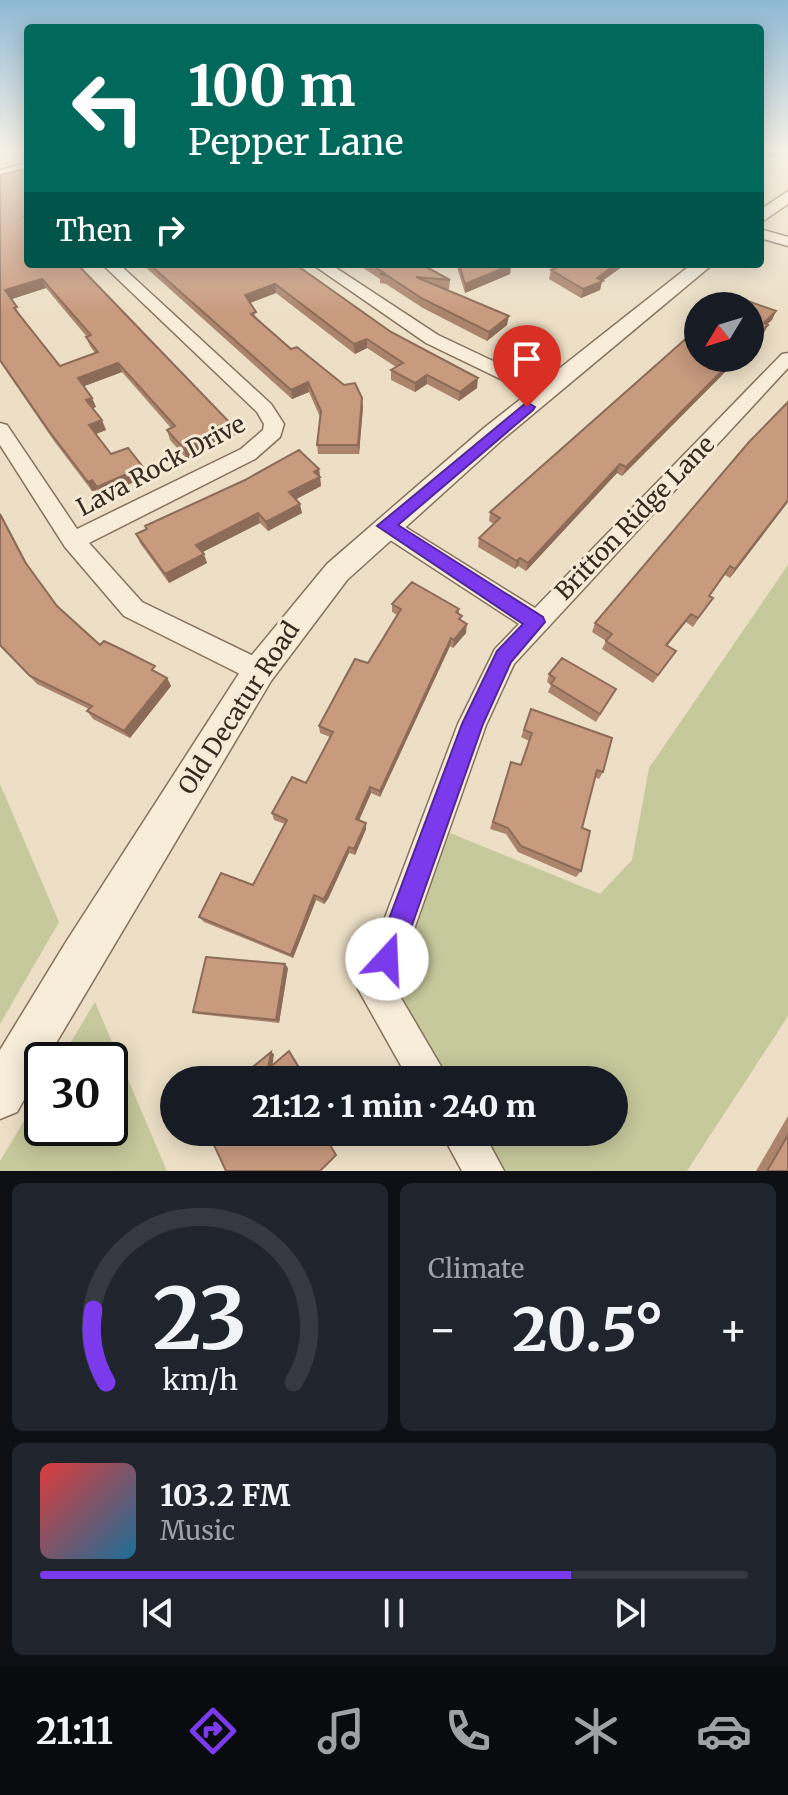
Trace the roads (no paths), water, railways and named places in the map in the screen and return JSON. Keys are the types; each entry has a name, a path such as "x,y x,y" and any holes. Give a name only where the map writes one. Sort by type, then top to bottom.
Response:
{"street":[{"path":"764,234 788,242"},
{"name":"Lava Rock Drive","path":"73,541 248,454 273,432 274,424 264,408 114,268"},
{"path":"326,268 432,339 545,393"},
{"name":"Old Decatur Road","path":"0,1095 81,957 259,671 337,572 386,526 699,268"},
{"name":"Britton Ridge Lane","path":"422,1066 376,989 472,724 504,657 788,358"},
{"path":"0,429 73,541 133,609 259,671"},
{"path":"386,526 536,622"},
{"path":"469,1146 484,1171"}]}
